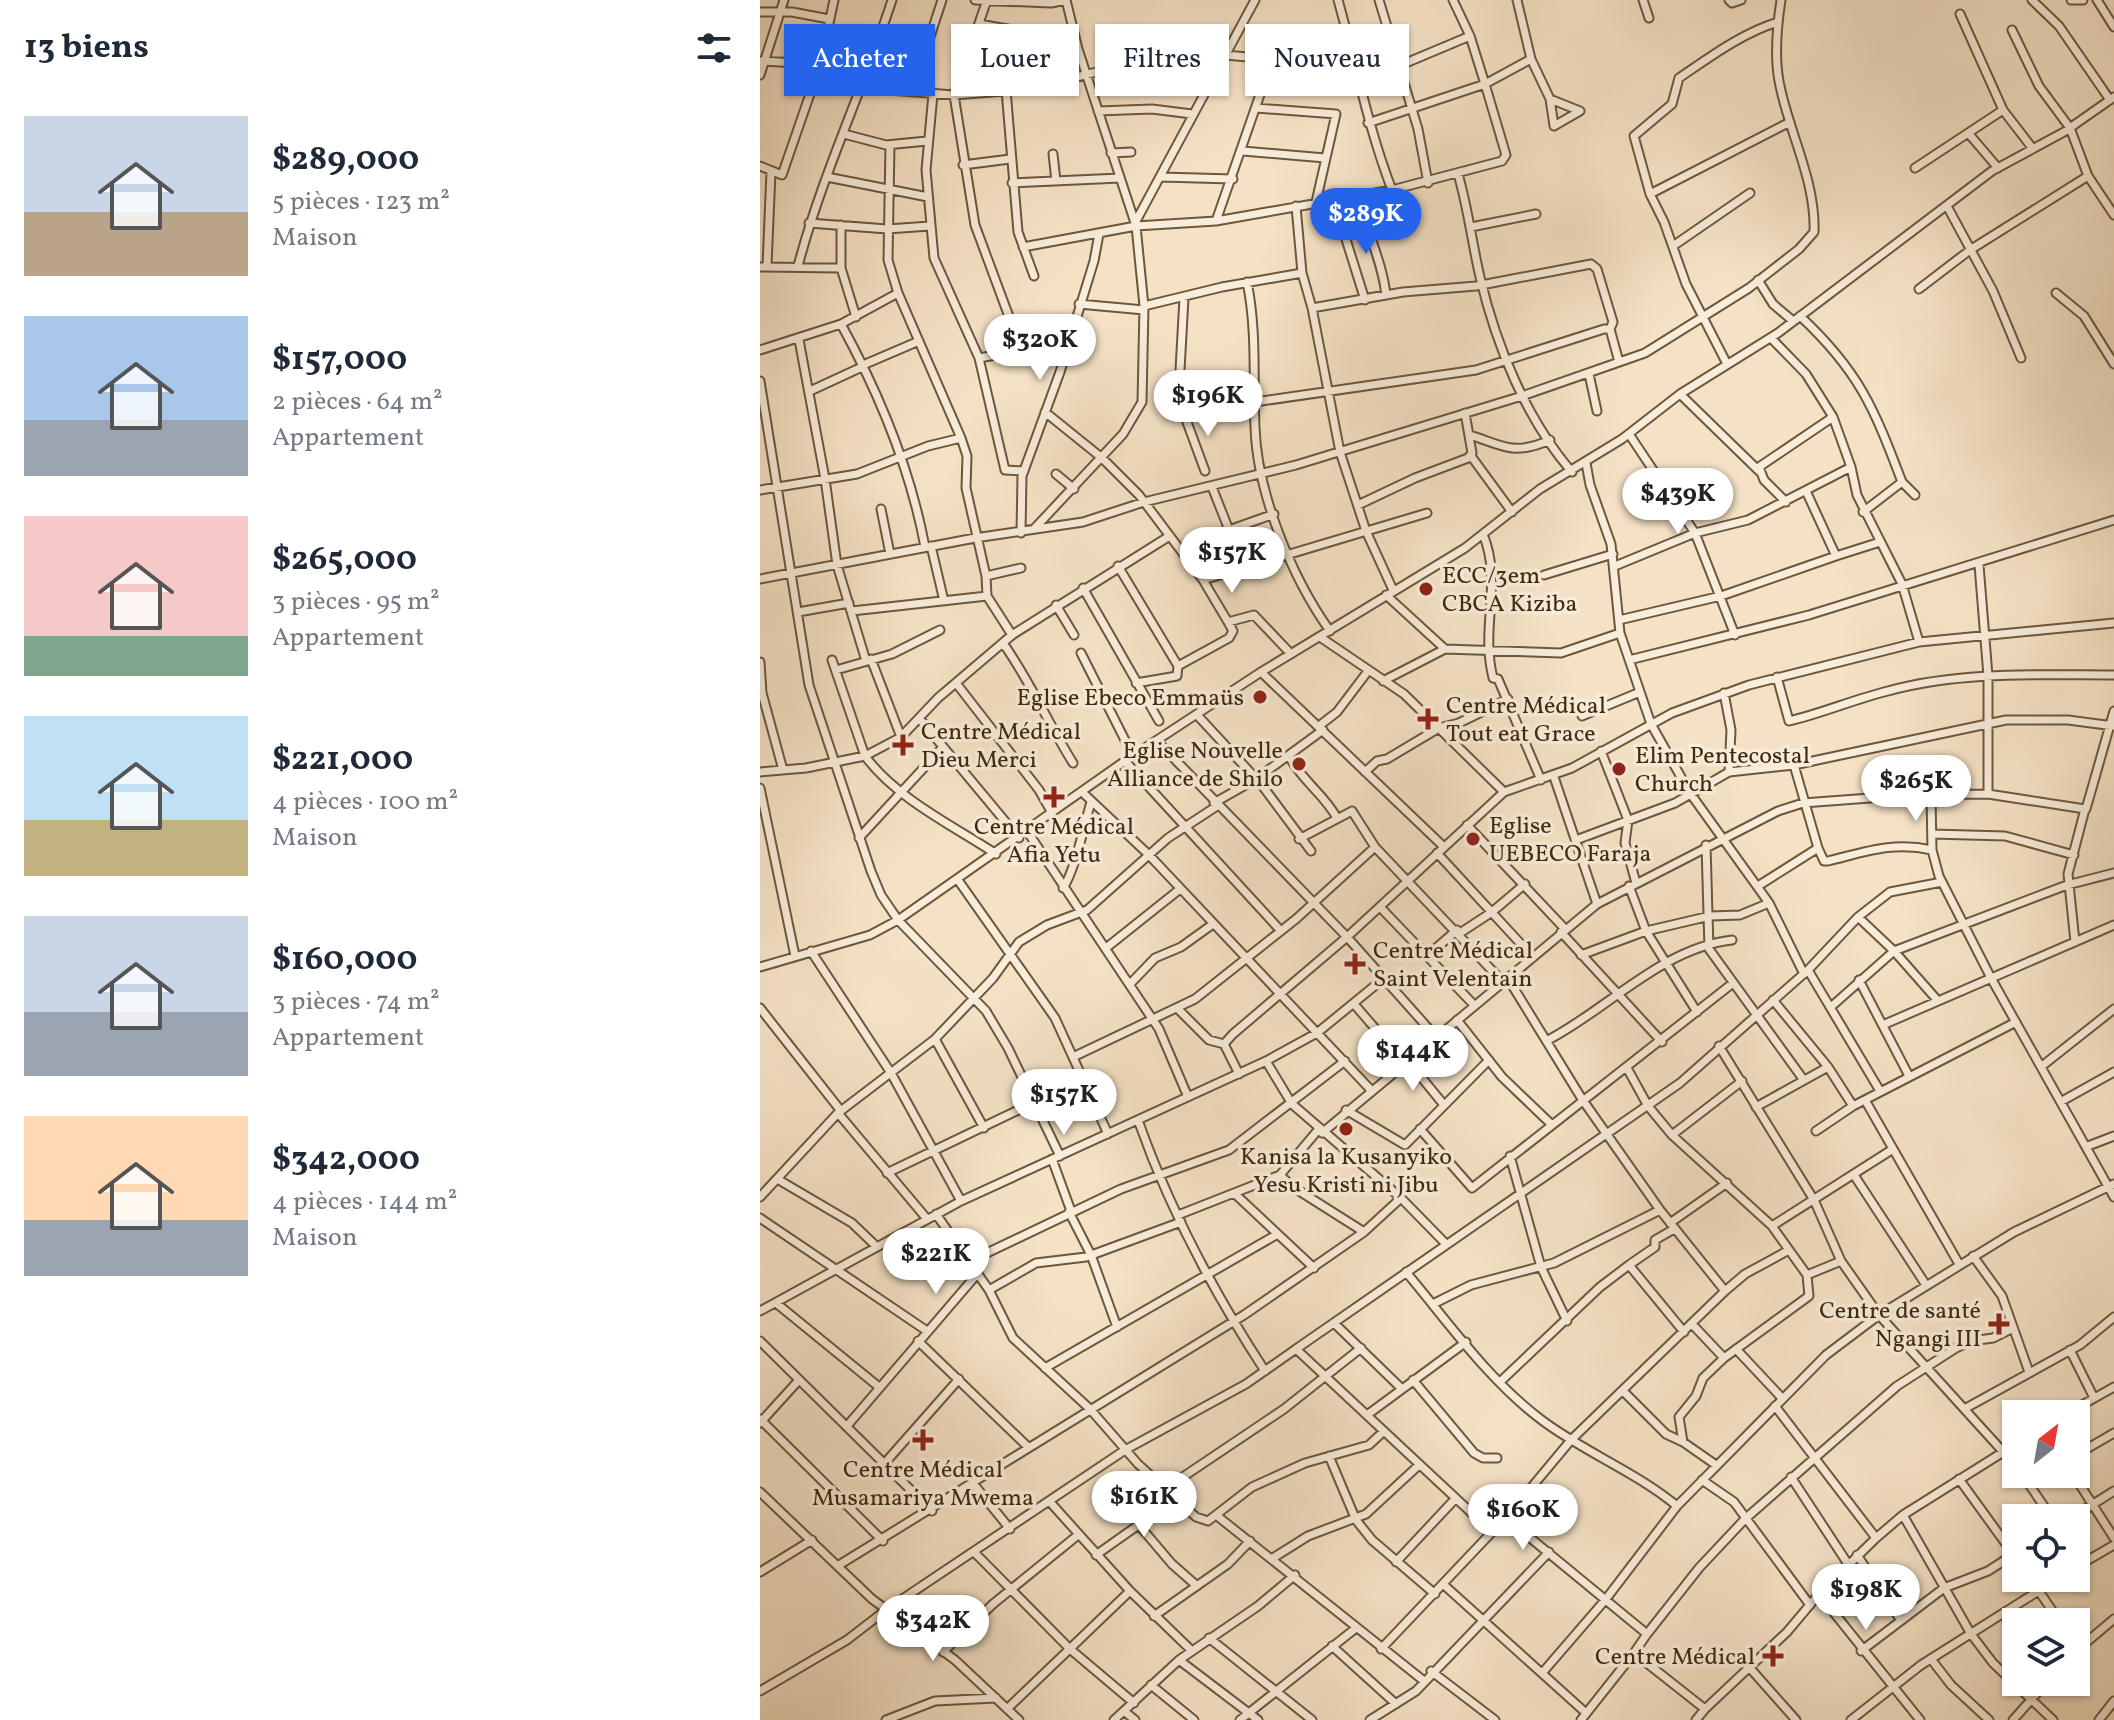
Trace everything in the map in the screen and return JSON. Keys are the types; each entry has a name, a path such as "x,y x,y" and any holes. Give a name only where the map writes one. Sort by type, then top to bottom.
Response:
{"street":[{"path":"760,75 784,0"},
{"path":"828,24 834,0"},
{"path":"884,24 892,0"},
{"path":"934,24 942,0"},
{"path":"975,0 1051,3 1066,0 1072,24"},
{"path":"1229,46 1255,0"},
{"path":"1338,0 1345,24"},
{"path":"1379,0 1387,24"},
{"path":"1023,247 1099,234 1135,224 1216,221 1392,190 1428,183 1506,159 1470,36 1453,0"},
{"path":"1517,0 1531,59 1550,99 1554,126 1580,111 1550,99"},
{"path":"1643,0 1649,18"},
{"path":"1729,0 1732,3 1741,0"},
{"path":"760,579 975,538 1083,522 1144,502 1340,452 1522,396 1645,353 1758,280 1799,249 1814,232 1812,205 1779,80 1778,22 1781,0"},
{"path":"760,967 870,935 898,920 1125,761 1483,534 1540,489 1586,463 1680,394 1771,338 1998,168 2070,128 2112,99 2059,26 2032,0"},
{"path":"2071,0 2083,0"},
{"path":"2097,0 2114,27"},
{"path":"979,24 987,1"},
{"path":"760,12 792,12 829,19"},
{"path":"1960,14 2003,110 2033,149"},
{"path":"1727,364 1701,319 1650,194 1635,132 1672,104 1679,78 1719,50 1759,28 1778,22"},
{"path":"2012,30 2039,86 2070,128 2088,176 2114,215"},
{"path":"1409,62 1470,36"},
{"path":"1033,531 1102,458 1140,408 1144,308 1135,224 1079,51"},
{"path":"1368,123 1485,84 1531,59"},
{"path":"762,61 784,63"},
{"path":"1079,74 1095,71"},
{"path":"760,166 782,175 809,96"},
{"path":"798,266 809,223 859,96"},
{"path":"933,96 927,141 928,197 937,267 979,358 1005,470 1024,471"},
{"path":"954,96 975,225 1021,349"},
{"path":"1006,96 1012,183 1023,247 1034,276"},
{"path":"1135,224 1202,96"},
{"path":"1216,221 1260,96"},
{"path":"1362,96 1368,123 1392,190"},
{"path":"1409,96 1428,183"},
{"path":"1256,108 1336,114 1316,202"},
{"path":"1098,111 1152,109 1192,114"},
{"path":"1915,168 2003,110"},
{"path":"1650,194 1790,122"},
{"path":"844,134 890,145 927,141"},
{"path":"1969,134 1998,168"},
{"path":"890,145 888,260 898,293 967,456 966,488 986,576 987,596 1012,635"},
{"path":"1243,151 1325,158"},
{"path":"1111,153 1131,152"},
{"path":"1053,154 1056,181"},
{"path":"963,165 1010,159"},
{"path":"771,172 764,266 841,268"},
{"path":"1458,174 1482,285 1506,361 1522,396 1572,472"},
{"path":"1919,289 1970,250 2088,176"},
{"path":"827,177 928,197"},
{"path":"1161,177 1233,179"},
{"path":"1012,183 1120,178"},
{"path":"1673,246 1750,193"},
{"path":"1359,195 1362,217 1378,249 1386,295"},
{"path":"1296,206 1302,273 1312,308 1340,452 1366,531 1390,592 1445,649"},
{"path":"1947,206 1993,291 2021,358"},
{"path":"1471,227 1536,214"},
{"path":"1339,217 1365,300"},
{"path":"809,223 887,229 930,226"},
{"path":"841,225 841,268 856,317"},
{"path":"1021,533 1020,484 1094,261 1099,234"},
{"path":"1312,308 1386,295 1482,285 1591,264 1597,269 1613,322 1610,329 1619,362"},
{"path":"1079,304 1144,308 1247,282 1302,273"},
{"path":"1758,280 1773,304 1835,349 1858,379 1902,482 1915,495"},
{"path":"1247,282 1255,319 1255,402 1261,473 1288,555 1306,593 1330,631"},
{"path":"760,350 841,324 898,293"},
{"path":"2056,293 2084,316 2114,364"},
{"path":"1184,298 1180,370 1184,414 1205,471"},
{"path":"841,324 864,365 901,456 944,601"},
{"path":"1255,402 1476,370 1610,329"},
{"path":"1771,338 1806,374 1833,417 1863,512 1902,584 1919,642"},
{"path":"799,340 825,479 837,565 869,660 901,737"},
{"path":"810,391 919,341"},
{"path":"979,358 1068,342"},
{"path":"1589,374 1597,411"},
{"path":"760,381 809,685 859,838 881,895 898,920 976,998 1008,1048 1035,1102 1056,1158 1070,1211 1091,1255 1117,1327"},
{"path":"1680,394 1759,471 1786,502"},
{"path":"1045,412 1102,458 1144,502 1203,580 1233,631 1229,638 1178,666"},
{"path":"1465,413 1471,456 1512,512"},
{"path":"1759,471 1769,458 1833,417"},
{"path":"1629,434 1695,533 1735,635"},
{"path":"1470,435 1502,449 1521,450 1550,440"},
{"path":"760,490 867,471 901,456 961,438"},
{"path":"760,443 769,441"},
{"path":"1358,505 1471,456"},
{"path":"1586,463 1613,554 1620,633 1651,724 1690,793 1724,836 1769,903 1806,972 1832,1006 1880,1091"},
{"path":"1615,566 1695,533 1748,520 1851,467"},
{"path":"1056,474 1074,489"},
{"path":"1863,512 1902,482"},
{"path":"1212,487 1229,530 1274,514"},
{"path":"1806,491 1836,556"},
{"path":"881,509 890,554"},
{"path":"1203,580 1427,513"},
{"path":"1629,660 1735,635 1902,584 1979,565 2114,520"},
{"path":"1483,534 1494,567 1486,649 1493,678 1498,679 1508,699 1541,780"},
{"path":"760,772 836,763 865,756 901,737 956,683 1012,635 1168,537"},
{"path":"1619,620 1721,596 1880,542"},
{"path":"1544,575 1613,554"},
{"path":"1979,565 1988,676 1988,794"},
{"path":"1118,566 1178,666 1177,676 1136,683"},
{"path":"986,576 1021,568"},
{"path":"1083,588 1159,721"},
{"path":"798,612 987,596"},
{"path":"1056,605 1074,635"},
{"path":"1228,622 1254,615 1291,654"},
{"path":"1224,1044 1278,993 1347,937 1504,792 1554,777 1651,724 1724,693 1777,677 1919,642 2114,623"},
{"path":"836,670 901,650 940,630"},
{"path":"1383,681 1445,649 1561,653 1620,633"},
{"path":"1320,637 1404,694 1504,792"},
{"path":"1003,643 1029,680 1046,721 1073,763"},
{"path":"1081,653 1133,756"},
{"path":"832,660 865,756 903,792 996,854"},
{"path":"760,662 761,693 783,770"},
{"path":"760,1197 840,1112 935,1039 976,998 1011,952 1034,931 1082,914 1148,854 1289,756 1337,712 1368,671"},
{"path":"1261,672 1321,728 1440,850 1532,956"},
{"path":"1777,677 1789,721 1888,691 1988,676 2114,675"},
{"path":"956,683 1039,790 1052,813"},
{"path":"1582,716 1640,692"},
{"path":"1724,693 1731,730 1729,772"},
{"path":"1365,772 1377,761 1387,759 1439,728 1459,723 1508,699"},
{"path":"2075,942 2067,885 2114,711"},
{"path":"1198,716 1256,779 1311,851"},
{"path":"1576,840 1675,803 1729,772 1794,765 2027,718 2112,726"},
{"path":"920,719 1019,838"},
{"path":"1157,741 1347,937 1437,1038"},
{"path":"859,838 943,747"},
{"path":"1601,751 1628,820 1625,843 1632,884 1646,931 1665,966 1697,1012"},
{"path":"1289,756 1298,775 1324,797 1337,818"},
{"path":"1125,761 1281,931"},
{"path":"1794,765 1803,803 1824,861 1886,846 1908,844 1932,850"},
{"path":"1554,777 1597,904"},
{"path":"760,788 795,956"},
{"path":"1082,792 1148,854 1370,1089"},
{"path":"989,1290 1036,1263 1091,1255 1280,1175 1320,1132 1370,1089 1437,1038 1597,904 1724,836 1803,803 1988,794 2086,809"},
{"path":"1931,795 1932,850 1942,882 1991,978 2111,1185 2114,1197"},
{"path":"1063,888 1073,873 1074,856 1091,802"},
{"path":"1299,839 1353,812 1375,847 1505,979 1548,1040 1582,1099 1660,1210 1725,1291"},
{"path":"1467,825 1525,884 1581,955 1662,1042"},
{"path":"1027,831 1063,888 1131,983 1153,1021 1188,1097"},
{"path":"1932,834 2005,836 2074,855"},
{"path":"1706,845 1710,916 1708,943 1716,963 1803,1079"},
{"path":"1073,1057 1179,1010 1281,931 1375,847"},
{"path":"1758,886 1818,848"},
{"path":"1832,1006 1894,951 2067,885 2114,873"},
{"path":"958,880 1055,1018 1108,1134"},
{"path":"760,1691 847,1640 886,1610 1125,1450 1265,1371 1445,1243 1648,1106 1806,972 1858,917 1897,888 1942,882"},
{"path":"1427,956 1492,912 1525,884"},
{"path":"1106,948 1180,889"},
{"path":"1581,955 1646,931 1710,916 1740,915 1769,903"},
{"path":"1380,907 1474,1005"},
{"path":"1858,917 1894,951 1938,1001"},
{"path":"1131,983 1155,958 1181,947 1213,924"},
{"path":"1885,1024 2114,925"},
{"path":"1548,1040 1588,1017 1616,993 1665,966 1708,943 1732,940"},
{"path":"811,951 862,1034 891,1073 961,1201"},
{"path":"760,1311 961,1201 1266,1061 1317,1033 1383,979"},
{"path":"1859,980 1885,1024 1909,1076"},
{"path":"1420,1129 1472,1188 1582,1099 1662,1042 1733,983"},
{"path":"1773,1000 1828,1067 1853,1106"},
{"path":"1354,1004 1444,1105"},
{"path":"760,1008 887,1173 927,1219"},
{"path":"2042,1066 2114,1009"},
{"path":"1179,1010 1209,1040 1224,1044 1239,1074"},
{"path":"1457,1020 1502,1077 1551,1124"},
{"path":"1816,1131 1880,1091 2016,1022"},
{"path":"935,1039 984,1128"},
{"path":"1719,1046 1814,1200 1841,1261 1879,1315 2002,1447"},
{"path":"1346,1110 1405,1145 1489,1060"},
{"path":"1266,1061 1292,1104 1320,1132 1401,1198 1445,1243"},
{"path":"970,1261 1070,1211 1229,1150 1345,1061"},
{"path":"1756,1107 1828,1067"},
{"path":"1627,1068 1648,1106 1672,1135 1772,1226 1807,1275 1809,1296 1724,1358 1703,1378 1696,1396 1679,1417 1683,1442"},
{"path":"2062,1101 2114,1072"},
{"path":"1672,1135 1742,1081"},
{"path":"1865,1100 1959,1264"},
{"path":"887,1173 1035,1102"},
{"path":"1138,1120 1158,1176 1179,1219 1233,1322 1265,1371"},
{"path":"2088,1146 2114,1136"},
{"path":"1772,1226 1893,1149"},
{"path":"1510,1156 1523,1192 1541,1267 1567,1321"},
{"path":"1280,1175 1293,1187 1364,1232"},
{"path":"1854,1175 1926,1285"},
{"path":"779,1180 852,1223 877,1247"},
{"path":"1501,1381 1600,1287 1655,1247 1655,1240 1727,1183"},
{"path":"1543,1672 1606,1599 1677,1506 1781,1397 1826,1355 1879,1315 1959,1264 2111,1185"},
{"path":"1234,1193 1314,1268"},
{"path":"839,1565 932,1511 972,1482 1233,1322 1364,1232 1401,1198"},
{"path":"1433,1304 1471,1285 1541,1267 1660,1210"},
{"path":"936,1214 989,1290 1013,1338 1090,1409 1125,1450 1175,1499 1204,1521 1252,1487 1329,1456 1369,1445 1384,1431"},
{"path":"760,1218 927,1331"},
{"path":"1045,1368 1276,1235"},
{"path":"895,1237 924,1269"},
{"path":"1381,1649 1506,1518 1571,1440 1725,1291 1745,1274 1789,1250"},
{"path":"1973,1256 1999,1291 2029,1372"},
{"path":"1807,1275 1841,1261"},
{"path":"1629,1265 1684,1332"},
{"path":"1406,1272 1501,1381 1541,1419 1571,1440 1630,1471 1677,1506"},
{"path":"847,1426 978,1273"},
{"path":"776,1303 879,1387"},
{"path":"1966,1408 2070,1350 2114,1317"},
{"path":"1334,1323 1402,1389"},
{"path":"1692,1324 1724,1358"},
{"path":"1581,1720 1699,1568 1745,1519 1791,1477 1897,1386 1968,1342 1993,1338 2013,1328"},
{"path":"760,1341 932,1511"},
{"path":"918,1341 1028,1447"},
{"path":"1367,1415 1466,1342"},
{"path":"1165,1489 1328,1377 1361,1348"},
{"path":"1296,1349 1492,1532"},
{"path":"1736,1349 1781,1397"},
{"path":"2070,1350 2093,1396"},
{"path":"884,1464 959,1379"},
{"path":"799,1380 761,1421 883,1541"},
{"path":"1413,1380 1478,1457 1497,1458"},
{"path":"2087,1400 2114,1387"},
{"path":"1623,1391 1666,1434 1716,1465"},
{"path":"1775,1406 1876,1538"},
{"path":"2090,1447 2114,1433"},
{"path":"1696,1720 1876,1538 1903,1515 2002,1452"},
{"path":"1329,1456 1356,1520 1396,1562 1435,1594"},
{"path":"1273,1558 1308,1536 1356,1520 1419,1465"},
{"path":"1791,1477 1848,1564"},
{"path":"1959,1479 2002,1537"},
{"path":"1702,1480 1734,1502 1810,1605"},
{"path":"972,1482 1010,1529"},
{"path":"2082,1488 2114,1538"},
{"path":"2092,1505 2114,1491"},
{"path":"760,1492 886,1610 943,1652 1019,1720"},
{"path":"1096,1555 1175,1499"},
{"path":"1396,1562 1455,1499"},
{"path":"1050,1502 1130,1591 1191,1650"},
{"path":"1216,1515 1424,1681"},
{"path":"1903,1515 1971,1634 2030,1701 2053,1720"},
{"path":"2103,1523 2114,1517"},
{"path":"1506,1518 1647,1634"},
{"path":"1138,1524 1176,1569 1197,1586"},
{"path":"943,1652 1009,1589 1078,1535"},
{"path":"760,1572 812,1540"},
{"path":"1154,1616 1228,1564 1250,1541"},
{"path":"2090,1559 2114,1545"},
{"path":"974,1552 1070,1649 1134,1703"},
{"path":"1370,1720 1424,1681 1549,1552"},
{"path":"1857,1555 1900,1619"},
{"path":"1861,1651 1944,1588 2002,1563"},
{"path":"1114,1720 1191,1650 1258,1606 1295,1575"},
{"path":"1444,1585 1586,1713"},
{"path":"1007,1709 1130,1591"},
{"path":"1851,1720 1890,1687 2037,1592"},
{"path":"1819,1594 1861,1651 1920,1720"},
{"path":"2090,1638 2114,1619"},
{"path":"1240,1720 1356,1628"},
{"path":"1209,1638 1312,1720"},
{"path":"1332,1646 1396,1704"},
{"path":"1634,1653 1705,1709"},
{"path":"1931,1659 1951,1685 1989,1720"},
{"path":"1179,1660 1258,1720"},
{"path":"1749,1667 1796,1720"},
{"path":"1431,1671 1495,1720"},
{"path":"1151,1685 1194,1720"},
{"path":"2013,1720 2034,1696"},
{"path":"886,1720 935,1701 996,1698"},
{"path":"2099,1720 2113,1704"},
{"path":"1124,1711 1135,1720"}],"place":[{"name":"ECC/3em CBCA Kiziba","path":"1426,589"},
{"name":"Eglise Ebeco Emmaüs","path":"1260,697"},
{"name":"Centre Médical Tout eat Grace","path":"1428,719"},
{"name":"Centre Médical Dieu Merci","path":"903,745"},
{"name":"Eglise Nouvelle Alliance de Shilo","path":"1299,764"},
{"name":"Elim Pentecostal Church","path":"1619,769"},
{"name":"Centre Médical Afia Yetu","path":"1054,797"},
{"name":"Eglise UEBECO Faraja","path":"1473,839"},
{"name":"Centre Médical Saint Velentain","path":"1355,964"},
{"name":"Kanisa la Kusanyiko Yesu Kristi ni Jibu","path":"1346,1129"},
{"name":"Centre de santé Ngangi III","path":"1999,1324"},
{"name":"Centre Médical Musamariya Mwema","path":"923,1440"},
{"name":"Centre Médical","path":"1773,1656"}]}
